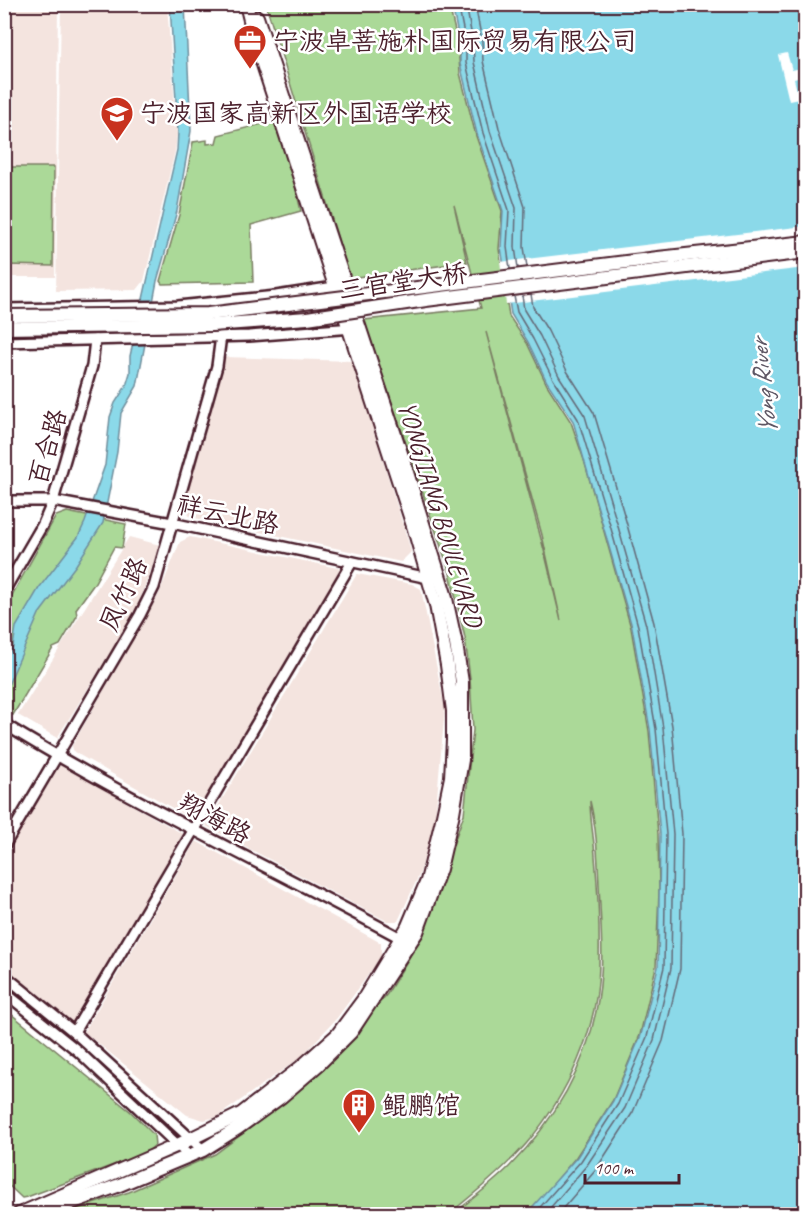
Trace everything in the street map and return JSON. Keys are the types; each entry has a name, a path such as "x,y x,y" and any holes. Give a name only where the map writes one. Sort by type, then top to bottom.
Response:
{"main road":[{"name":"YONGJIANG BOULEVARD","path":"246,4 255,40 340,286"},
{"name":"YONGJIANG BOULEVARD","path":"43,1210 241,1114 301,1067 337,1035 406,940 417,932 440,869 453,813 462,760 462,682 456,644 353,328 254,4"},
{"name":"三官堂大桥","path":"4,316 208,314 658,258 806,242"},
{"name":"三官堂大桥","path":"4,328 213,325 307,318 426,300 806,252"},
{"name":"YONGJIANG BOULEVARD","path":"43,1210 190,1157 238,1128 281,1097 351,1032 406,940"},
{"path":"19,1215 43,1210"}],"street":[{"path":"4,309 178,306 276,296 340,286"},
{"path":"4,342 221,336 353,328"},
{"name":"凤竹路","path":"4,846 140,615 154,586 217,366 221,336"},
{"name":"百合路","path":"4,591 43,524 53,501 92,366 95,340"},
{"name":"祥云北路","path":"4,501 53,501 172,523 435,579"},
{"path":"74,1032 352,562"},
{"name":"翔海路","path":"4,724 56,756 193,831 406,940"},
{"path":"4,975 74,1032 202,1150"},
{"path":"4,992 78,1051 190,1157"}],"shaded area":[{"path":"4,5 58,5 55,277 5,277"},
{"name":"宁波国家高新区外国语学校","path":"61,5 167,5 177,134 144,281 137,290 56,291"},
{"path":"225,357 352,361 411,552 401,562 190,517 184,506"},
{"path":"129,537 160,545 135,613 57,738 18,715"},
{"path":"190,537 342,569 197,818 190,818 74,752 72,746 159,594 180,542"},
{"path":"357,574 412,584 421,589 445,709 435,819 420,873 398,921 387,921 206,826"},
{"path":"60,765 183,834 75,1024 5,967 4,856"},
{"path":"196,841 381,943 381,957 337,1018 301,1057 217,1117 204,1120 187,1115 84,1032"}],"green space":[{"path":"266,5 449,5 458,44 460,73 476,136 502,211 499,249 509,316 527,343 547,385 571,422 584,460 631,628 649,731 658,834 659,891 656,967 640,1035 613,1100 576,1157 541,1199 525,1214 453,1214 509,1167 545,1125 573,1079 592,1028 598,1002 602,957 595,826 590,801 597,883 599,965 593,1014 587,1037 567,1083 541,1125 508,1163 449,1214 62,1214 129,1192 215,1154 268,1115 345,1044 387,994 409,958 424,926 464,814 473,730 465,638 450,573 364,320 481,308 454,205 467,262 350,278","holes":["486,332 542,535 561,621"]},
{"path":"274,121 292,173 301,211 251,225 253,282 162,284 160,281 179,215 193,142 207,140 207,144 216,143 218,135"},
{"path":"5,167 54,167 53,266 5,265"},
{"path":"67,512 126,524 122,548 114,547 94,584 76,609 77,616 60,645 53,648 13,715 5,712 5,608 56,516"},
{"path":"5,1009 131,1112 154,1135 155,1145 146,1153 22,1198 5,1182"}],"water":[{"path":"170,5 185,5 191,131 177,211 157,281 137,386 121,413 117,452 103,523 76,565 39,614 5,692 5,659 13,647 16,627 39,588 78,537 85,522 105,465 110,417 130,373 130,356 177,150 178,132"},
{"name":"Yong River","path":"452,5 798,5 806,34 805,1214 526,1214 577,1157 613,1101 641,1035 658,967 660,834 650,729 632,627 573,421 547,382 528,342 511,314 501,247 503,211 477,134 460,64 460,45"}],"pier":[{"path":"787,53 792,70 806,67 805,76 794,79 799,99 789,101 778,55"},
{"path":"805,226 805,268 506,304 500,262"}],"place":[{"name":"宁波卓菩施朴国际贸易有限公司","path":"250,70"},
{"name":"宁波国家高新区外国语学校","path":"117,142"},
{"name":"鲲鹏馆","path":"359,1134"}]}
